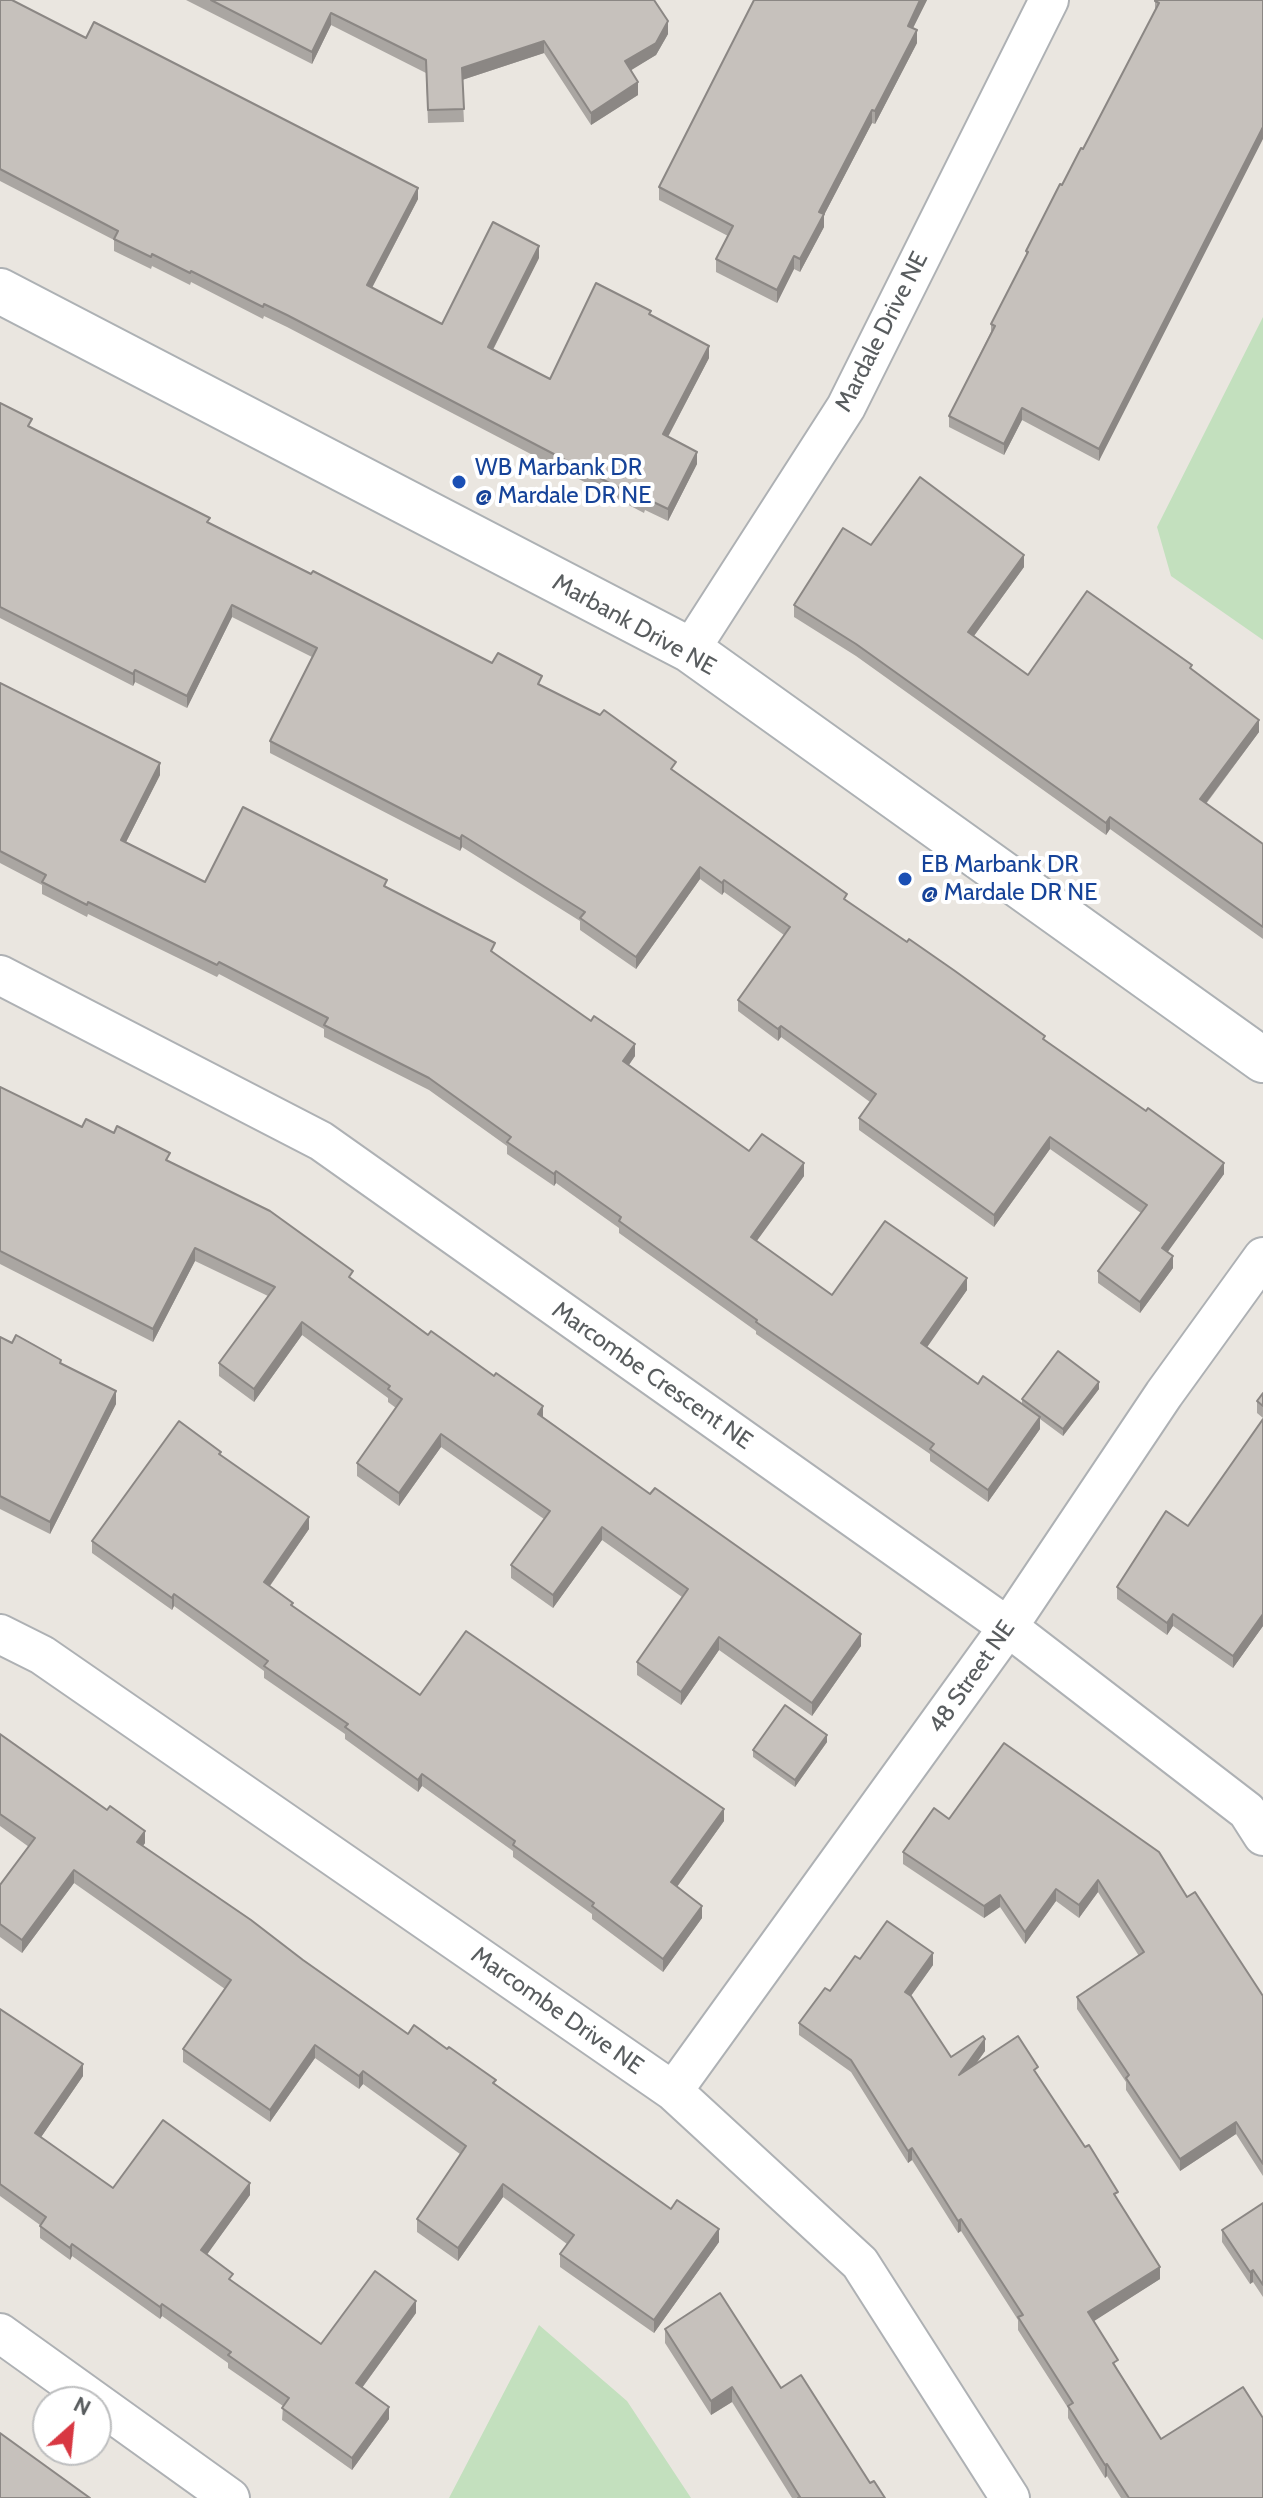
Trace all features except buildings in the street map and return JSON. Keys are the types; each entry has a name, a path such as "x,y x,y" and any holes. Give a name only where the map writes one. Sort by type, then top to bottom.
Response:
{"street":[{"name":"Mardale Drive NE","path":"690,650 846,407 1049,0"},
{"name":"Marbank Drive NE","path":"0,291 690,650 1263,1060"},
{"name":"Marcombe Crescent NE","path":"0,975 321,1141 1008,1627 1247,1811 1263,1836"},
{"name":"48 Street NE","path":"673,2091 1008,1627 1164,1394 1263,1257"},
{"name":"Marcombe Drive NE","path":"0,1634 42,1655 673,2091 860,2263 1010,2498"},
{"path":"0,2333 230,2498"}],"green space":[{"path":"1263,317 1263,640 1171,576 1157,527"},
{"path":"539,2325 627,2401 691,2498 449,2498"}],"place":[{"name":"WB Marbank DR @ Mardale DR NE","path":"459,482"},
{"name":"EB Marbank DR @ Mardale DR NE","path":"905,879"}]}
